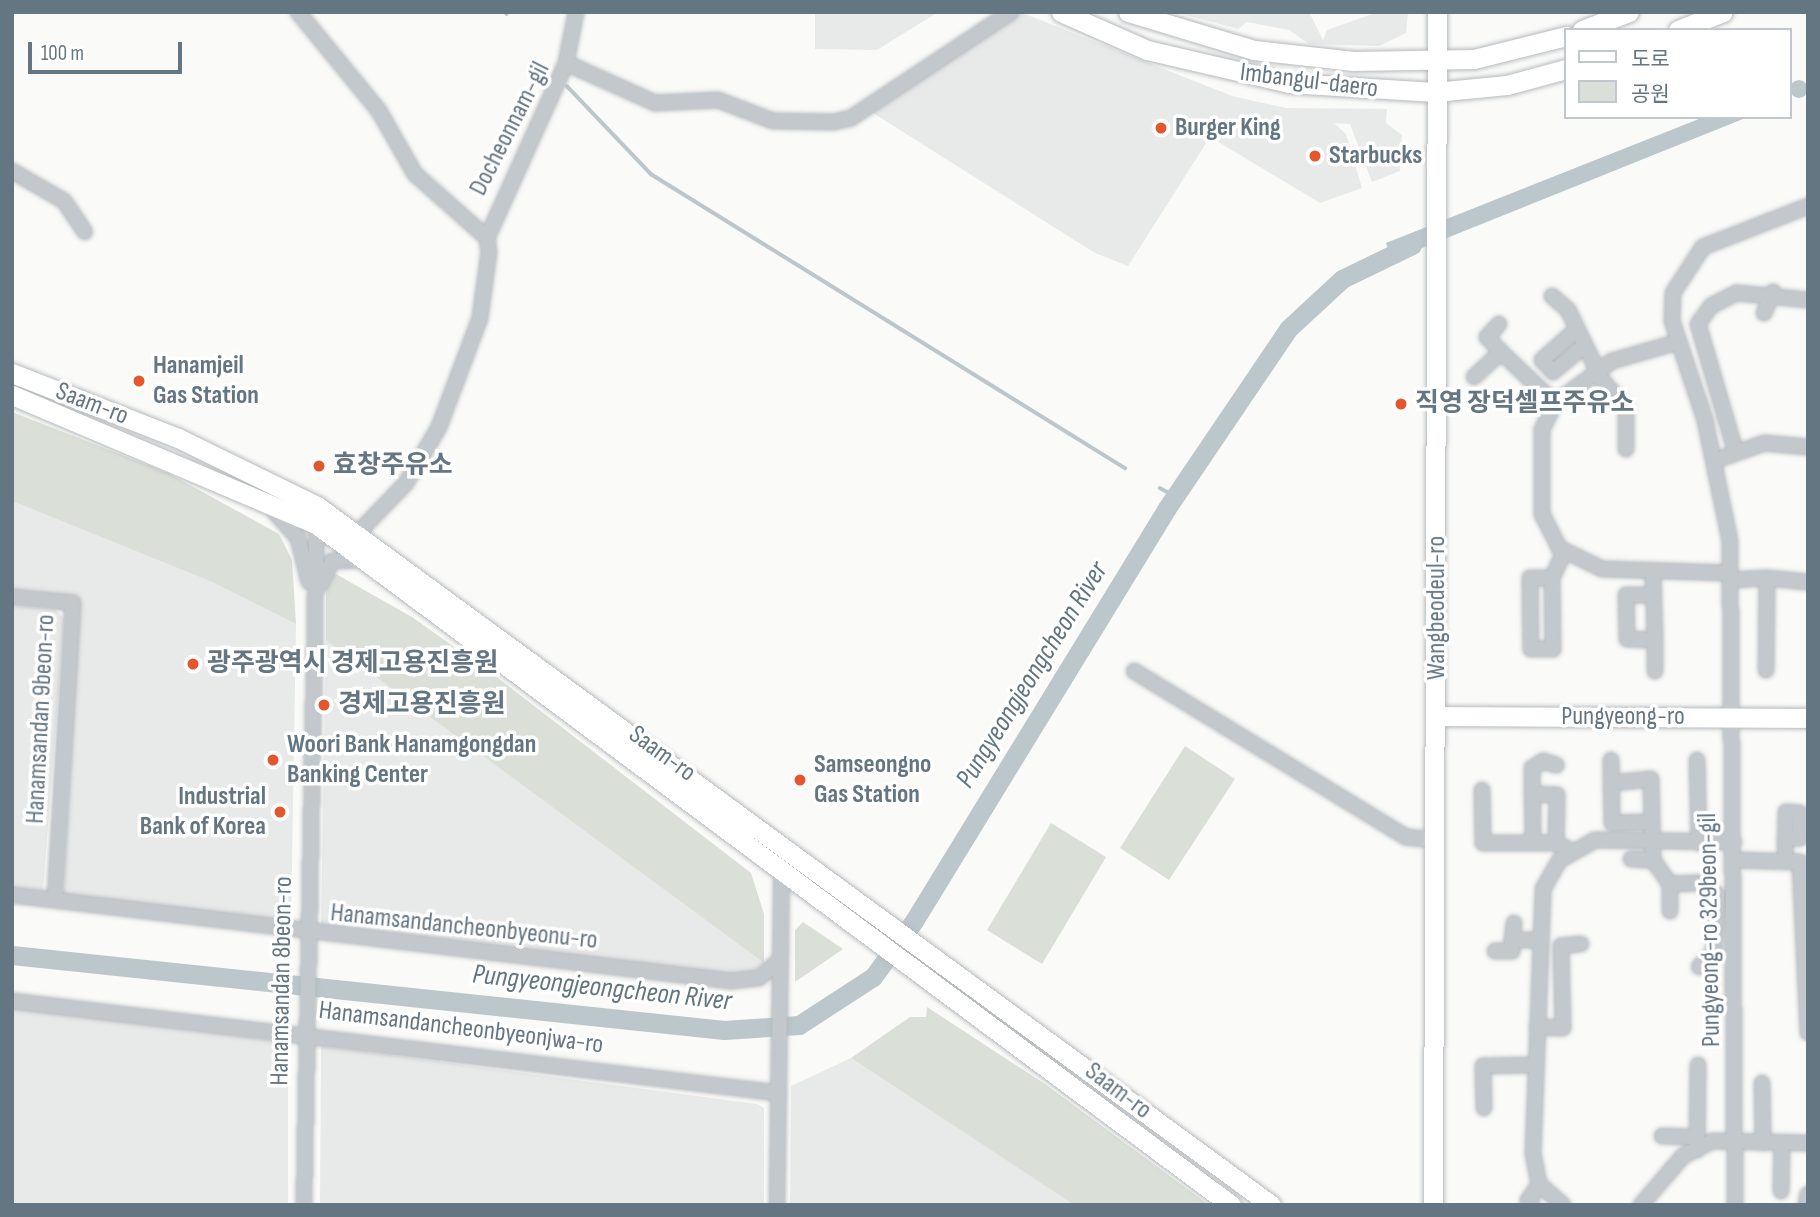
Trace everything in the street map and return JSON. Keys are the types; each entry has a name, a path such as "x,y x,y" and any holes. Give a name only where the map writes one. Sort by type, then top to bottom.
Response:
{"main road":[{"name":"Imbangul-daero","path":"1061,12 1134,46 1243,75 1435,92 1507,85 1564,70"},
{"name":"Imbangul-daero","path":"1128,12 1300,57 1436,61 1501,56 1564,37"},
{"name":"Wangbeodeul-ro","path":"1432,1199 1438,716 1435,167 1437,12"},
{"path":"1587,28 1629,12"},
{"path":"1683,28 1723,12"},
{"name":"Saam-ro","path":"12,373 178,438 356,535 782,842 1271,1205"},
{"name":"Saam-ro","path":"12,395 259,497 317,515 366,560 1231,1205"},
{"name":"Pungyeong-ro","path":"1438,716 1808,718"}],"street":[{"name":"Docheonnam-gil","path":"298,12 379,111 430,192 487,238"},
{"path":"566,63 576,12"},
{"name":"Docheonnam-gil","path":"356,535 406,483 439,427 480,318 487,238 566,63 654,103 718,100 773,121 834,122 851,118 1011,12"},
{"path":"12,171 64,201 85,232"},
{"name":"Pungyeong-ro 329beon-gil","path":"1735,1205 1730,576 1714,461 1678,342 1673,293 1703,247 1808,206"},
{"path":"1736,453 1699,324 1711,306 1737,293 1773,292 1808,300"},
{"path":"1764,313 1773,292"},
{"path":"1552,296 1577,329 1597,370 1626,408 1626,449"},
{"path":"1499,324 1487,338 1555,403"},
{"path":"1577,329 1542,360 1553,372 1584,346"},
{"path":"1678,342 1597,370 1555,403 1542,430 1542,514 1549,535 1564,552 1602,569 1808,582"},
{"path":"1474,377 1501,352"},
{"path":"1714,461 1764,443 1808,447"},
{"path":"259,497 299,538 314,611"},
{"name":"Hanamsandan 8beon-ro","path":"304,1205 305,1031 317,515"},
{"path":"1552,578 1530,578 1531,649 1553,649 1552,578 1564,552"},
{"path":"314,611 327,565 366,560"},
{"path":"1653,573 1655,671"},
{"path":"1766,670 1767,578"},
{"path":"1653,595 1626,595 1627,639 1655,639"},
{"name":"Hanamsandan 9beon-ro","path":"12,597 73,603 55,899"},
{"path":"1134,671 1406,837 1437,841"},
{"path":"1611,760 1612,823 1652,821"},
{"path":"1697,760 1699,843"},
{"path":"1533,841 1532,768 1543,761 1556,765"},
{"path":"1612,783 1651,779 1653,860 1670,884 1670,911"},
{"path":"1482,790 1483,842 1556,842 1571,851"},
{"path":"1532,794 1557,794 1556,842"},
{"path":"1785,838 1785,860"},
{"path":"1563,1205 1539,1184 1533,1153 1538,940 1543,889 1571,851 1595,840 1734,842"},
{"path":"777,1205 781,1074 782,842"},
{"path":"1631,859 1653,860"},
{"path":"1734,860 1785,860 1804,863 1808,1033"},
{"path":"1670,884 1700,883 1717,895 1714,952 1699,967"},
{"name":"Hanamsandancheonbyeonu-ro","path":"12,895 55,899 307,939 730,981 759,978 780,960"},
{"path":"1495,951 1512,951 1514,923"},
{"path":"1512,940 1538,940"},
{"path":"1537,1027 1563,1027 1561,946 1581,944"},
{"name":"Hanamsandancheonbyeonjwa-ro","path":"12,1001 305,1031 779,1093"},
{"path":"1641,1205 1683,1156 1697,1144 1698,1065"},
{"path":"1484,1108 1483,1066 1536,1066"},
{"path":"1762,1083 1763,1143"},
{"path":"1662,1136 1697,1144 1712,1141 1808,1143"},
{"path":"1781,1192 1782,1143"},
{"path":"1532,1205 1528,1201 1539,1184"},
{"path":"1806,1205 1808,1194"}],"shaded area":[{"path":"815,12 938,12 877,50 815,49"},
{"path":"1020,12 1232,96 1286,108 1387,109 1386,123 1402,135 1400,171 1372,182 1350,124 1334,123 1346,134 1362,188 1320,203 1210,137 1128,266 1095,253 873,113"},
{"path":"1175,12 1309,12 1323,40 1327,30 1378,12 1408,13 1406,33 1379,46 1309,44 1289,30 1247,22 1238,29"},
{"path":"1796,81 1802,81 1807,86 1807,92 1802,97 1792,94 1792,84"},
{"path":"1699,119 1743,119 1392,260 1386,243"},
{"path":"12,501 212,582 296,624 291,927 64,894 79,598 12,591"},
{"path":"12,606 55,609 64,618 43,891 12,888"},
{"path":"326,640 764,963 747,976 321,929"},
{"path":"12,1007 288,1042 288,1205 12,1205"},
{"path":"321,1046 757,1104 764,1108 764,1205 320,1205"},
{"path":"851,1058 1074,1205 790,1205 791,1086"}],"green space":[{"path":"12,412 168,473 279,534 292,560 296,624 212,582 12,501"},
{"path":"334,573 412,617 494,675 751,873 764,914 764,963 326,640 326,589"},
{"path":"1185,746 1235,779 1169,880 1120,848"},
{"path":"1051,823 1106,857 1042,964 987,930"},
{"path":"803,922 843,949 795,982 795,930"},
{"path":"927,1007 1045,1084 1209,1205 1074,1205 851,1058 910,1017 926,1017"}],"waterway":[{"path":"567,86 651,174 1125,468"},
{"name":"Pungyeongjeongcheon River","path":"12,955 724,1030 799,1025 873,977 914,921 1167,508 1288,329 1342,279 1412,245"},
{"path":"1160,488 1175,496"}],"place":[{"name":"Burger King","path":"1161,128"},
{"name":"Starbucks","path":"1315,156"},
{"name":"Hanamjeil Gas Station","path":"139,381"},
{"name":"직영 장덕셀프주유소","path":"1401,404"},
{"name":"효창주유소","path":"319,466"},
{"name":"광주광역시 경제고용진흥원","path":"193,664"},
{"name":"경제고용진흥원","path":"324,705"},
{"name":"Woori Bank Hanamgongdan Banking Center","path":"273,760"},
{"name":"Samseongno Gas Station","path":"800,780"},
{"name":"Industrial Bank of Korea","path":"280,812"}]}
